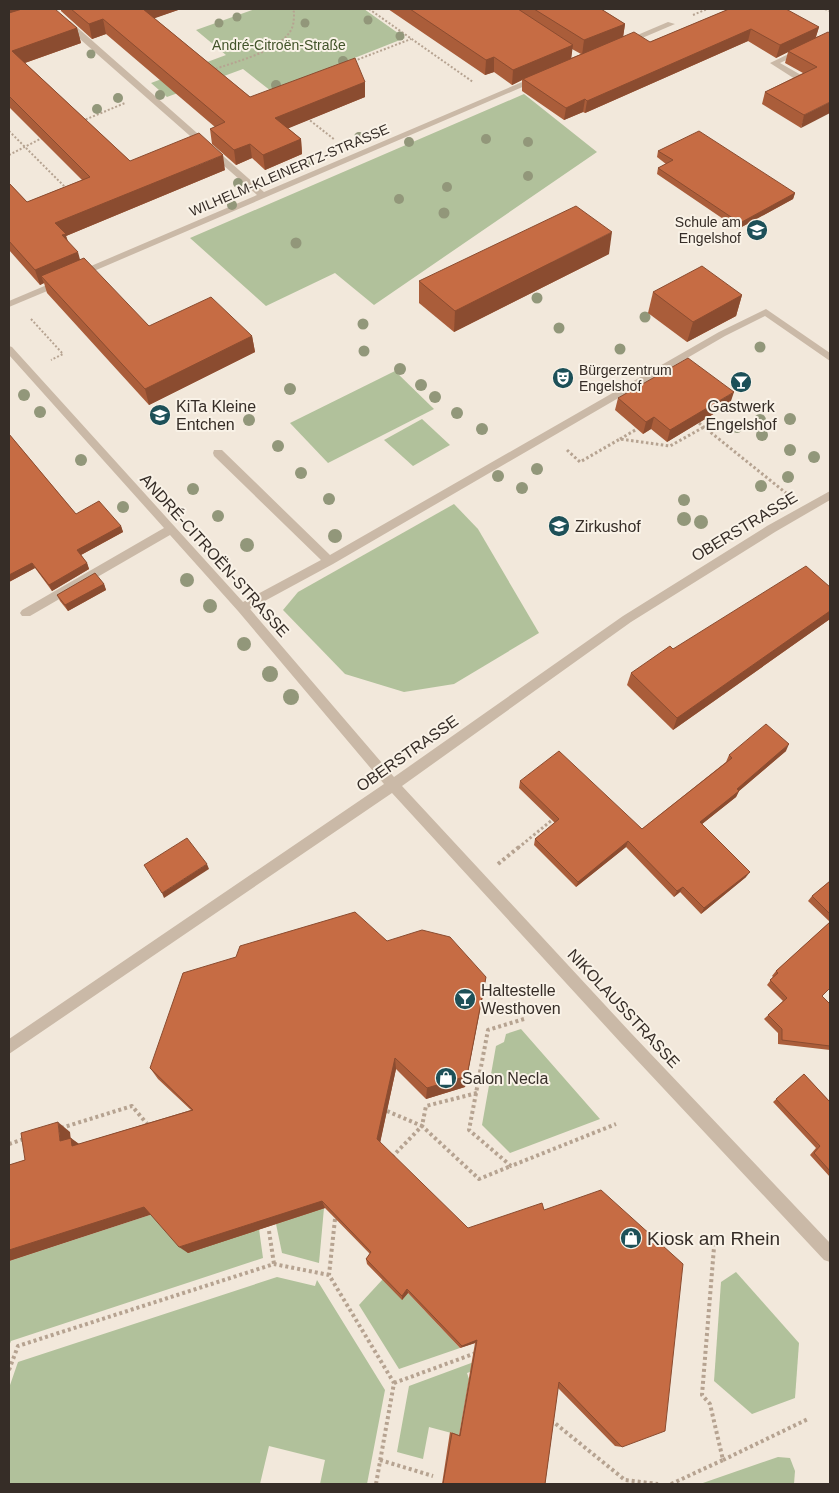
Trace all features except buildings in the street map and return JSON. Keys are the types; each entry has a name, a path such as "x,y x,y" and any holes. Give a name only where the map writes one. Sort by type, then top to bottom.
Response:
{"street":[{"path":"60,17 263,196"},
{"path":"617,46 671,24"},
{"path":"798,77 774,63 830,36"},
{"name":"WILHELM-KLEINERTZ-STRASSE","path":"12,303 546,75"},
{"path":"242,608 328,561 722,334 766,312 830,358"},
{"name":"ANDRÉ-CITROËN-STRASSE","path":"9,349 242,608 393,785"},
{"path":"218,453 328,561"},
{"name":"OBERSTRASSE","path":"9,1047 393,785 627,618 771,528 830,495"},
{"path":"26,613 171,529"},
{"name":"NIKOLAUSSTRASSE","path":"393,785 830,1254"}],"path":[{"path":"369,9 495,97"},
{"path":"825,9 830,11"},
{"path":"348,64 411,38"},
{"path":"303,114 356,157"},
{"path":"9,131 69,190"},
{"path":"12,303 63,354 46,362"},
{"path":"699,423 808,509"},
{"path":"620,439 670,446 704,427"},
{"path":"548,434 580,462 637,429"},
{"path":"510,855 552,820"},
{"path":"511,1166 469,1130 488,1030 524,1019"},
{"path":"389,1159 422,1126 426,1106 477,1093"},
{"path":"56,1130 132,1106 152,1128"},
{"path":"387,1111 422,1126 479,1179 616,1124"},
{"path":"9,1144 28,1138"},
{"path":"335,1219 330,1275 394,1383 376,1484"},
{"path":"269,1231 274,1264"},
{"path":"715,1235 702,1395 710,1404 722,1460"},
{"path":"9,1370 18,1346 274,1264 330,1275"},
{"path":"394,1383 480,1352"},
{"path":"549,1418 625,1480 658,1484"},
{"path":"671,1484 808,1419"},
{"path":"380,1460 433,1476"}],"green space":[{"name":"André-Citroën-Straße","path":"255,9 364,9 405,38 271,91 243,69 167,97 151,83 226,55 196,30"},
{"path":"524,94 597,152 374,305 335,273 266,306 190,238"},
{"path":"395,371 434,409 328,463 290,423"},
{"path":"422,419 450,445 413,466 384,440"},
{"path":"454,504 478,529 539,633 454,684 404,692 345,674 283,610 298,592"},
{"path":"521,1029 600,1119 510,1153 482,1125 496,1046 504,1042 506,1034"},
{"path":"324,1208 319,1263 282,1253 276,1224"},
{"path":"159,1212 259,1229 263,1258 11,1341 9,1346 9,1261"},
{"path":"736,1272 799,1343 795,1398 752,1414 714,1381 721,1282"},
{"path":"277,1277 315,1286 317,1280 385,1390 367,1484 320,1484 325,1460 269,1446 260,1484 9,1484 9,1388 18,1362"},
{"path":"383,1279 408,1293 460,1348 399,1369 359,1305"},
{"path":"482,1359 485,1367 467,1373 469,1379 459,1435 429,1427 423,1459 397,1452 409,1386"},
{"path":"778,1457 790,1458 795,1471 794,1484 700,1484"}],"place":[{"name":"Schule am Engelshof","path":"757,230"},
{"name":"Bürgerzentrum Engelshof","path":"563,378"},
{"name":"Gastwerk Engelshof","path":"741,382"},
{"name":"KiTa Kleine Entchen","path":"160,415"},
{"name":"Zirkushof","path":"559,526"},
{"name":"Haltestelle Westhoven","path":"465,999"},
{"name":"Salon Necla","path":"446,1078"},
{"name":"Kiosk am Rhein","path":"631,1238"}]}
